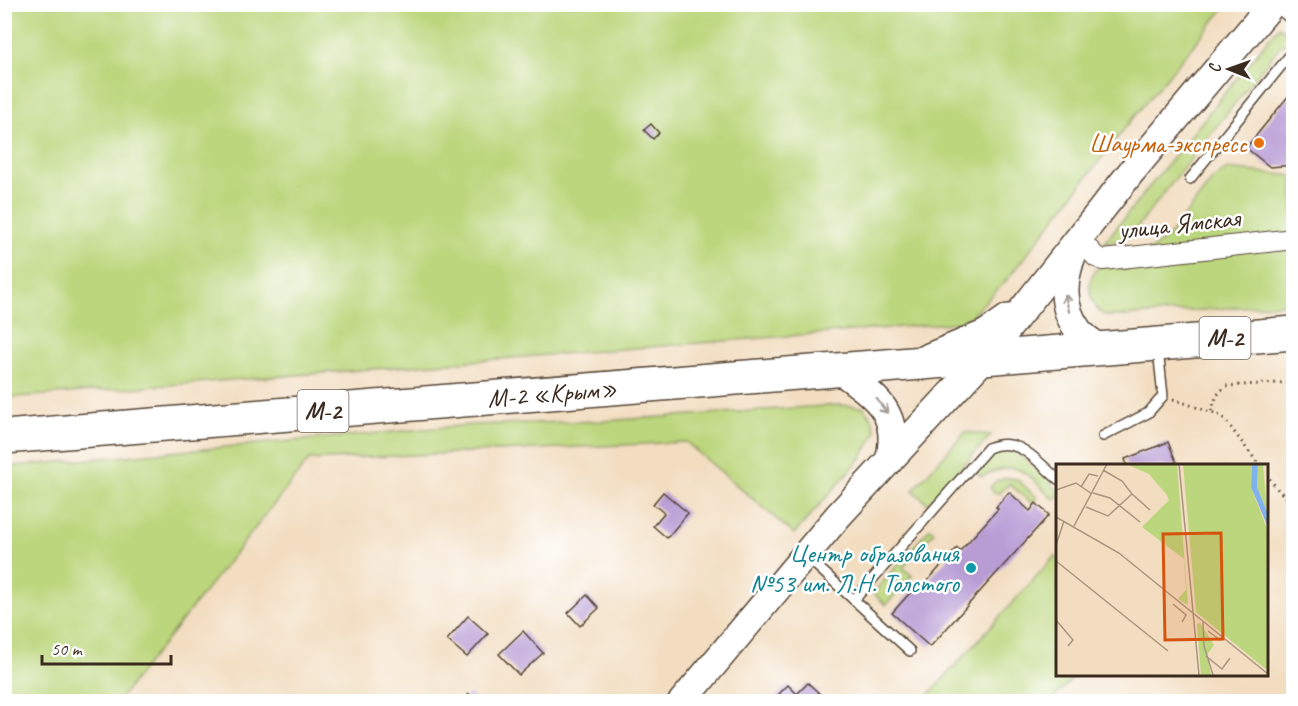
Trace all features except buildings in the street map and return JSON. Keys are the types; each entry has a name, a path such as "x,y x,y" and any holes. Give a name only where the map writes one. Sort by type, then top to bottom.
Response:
{"highway":[{"name":"М-2","path":"1100,348 1293,333"},
{"name":"М-2 «Крым»","path":"4,437 1100,348"}],"main road":[{"path":"682,702 838,516 986,356 1132,171 1272,4"},
{"path":"1079,239 1065,273 1065,301 1078,330 1100,348"},
{"path":"917,362 985,334 1028,304"},
{"path":"838,369 868,391 885,409 893,434 889,461"}],"street":[{"name":"улица Ямская","path":"1079,239 1096,257 1103,260 1293,239"}],"lane":[{"path":"1272,4 1293,22"},
{"path":"1190,179 1293,50"},
{"path":"1103,436 1148,413 1163,396 1157,344"},
{"path":"854,600 988,448 1003,444 1020,447 1056,478"},
{"path":"806,556 910,651"}],"path":[{"path":"1211,411 1217,395 1226,386 1293,382"},
{"path":"1163,396 1211,411 1228,421 1259,464"},
{"path":"1268,477 1279,492 1293,504"}],"green space":[{"path":"4,5 1227,5 1132,119 1005,282 963,321 5,398"},
{"path":"1279,26 1289,36 1289,42 1280,46 1131,235 1118,241 1104,243"},
{"path":"1227,169 1293,176 1293,303 1124,316 1107,316 1099,311 1094,305 1090,288 1094,273 1099,267 1106,265 1125,270 1170,235 1212,180"},
{"path":"839,405 863,407 872,418 876,432 861,458 794,534 686,442 309,460 118,701 5,701 5,467 470,425 602,421"},
{"path":"965,432 991,435 928,504 913,490"},
{"path":"1000,450 1013,450 1052,482 1051,484 1056,488 1056,498 1052,498 1028,475 1013,468 994,471 981,477 974,470 988,455"},
{"path":"1007,478 1017,479 1037,498 1032,503 1009,484 998,494 992,491 990,487 996,481"},
{"path":"930,528 934,532 903,567 912,576 886,605 873,593"},
{"path":"1056,557 1056,676 1075,676 1051,701 923,701"}],"place":[{"name":"Шаурма-экспресс","path":"1259,143"},
{"name":"Центр образования №53 им. Л.Н. Толстого","path":"971,568"}]}
